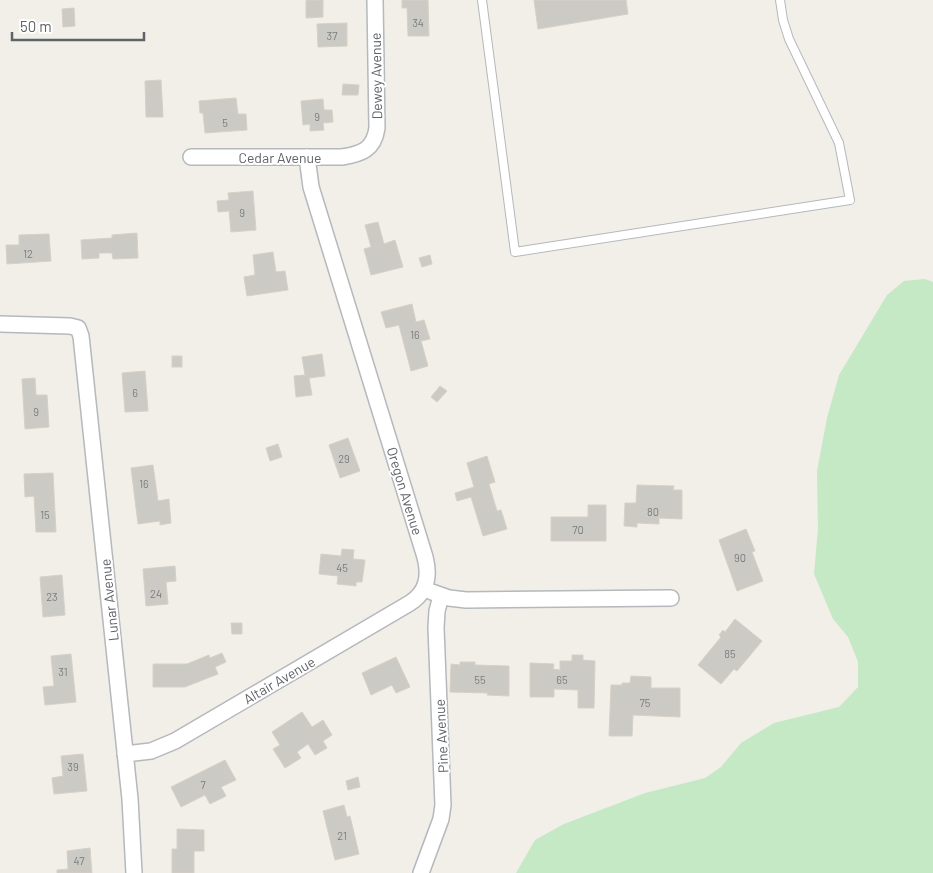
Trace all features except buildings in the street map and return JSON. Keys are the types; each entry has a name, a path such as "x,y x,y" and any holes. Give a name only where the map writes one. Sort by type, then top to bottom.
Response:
{"street":[{"name":"Dewey Avenue","path":"367,149 373,143 376,128 375,0"},
{"name":"Cedar Avenue","path":"190,157 342,157 360,153 367,149"},
{"name":"Oregon Avenue","path":"307,157 311,186 425,557 428,571 425,588"},
{"name":"Lunar Avenue","path":"0,324 70,326 78,328 81,336 132,818 134,873"},
{"path":"425,588 441,596 466,600 671,598"},
{"name":"Altair Avenue","path":"125,754 150,751 175,741 410,603 425,588"},
{"name":"Pine Avenue","path":"421,873 442,819 436,628 437,611 441,596"}],"lane":[{"path":"482,0 515,252 850,200 839,143 789,38 783,20 780,0"}],"green space":[{"path":"925,279 933,282 933,873 516,873 535,840 564,824 645,793 705,778 721,767 741,743 774,723 839,707 858,687 858,662 848,637 833,619 814,574 818,529 817,471 827,418 839,375 887,295 904,281"}]}
